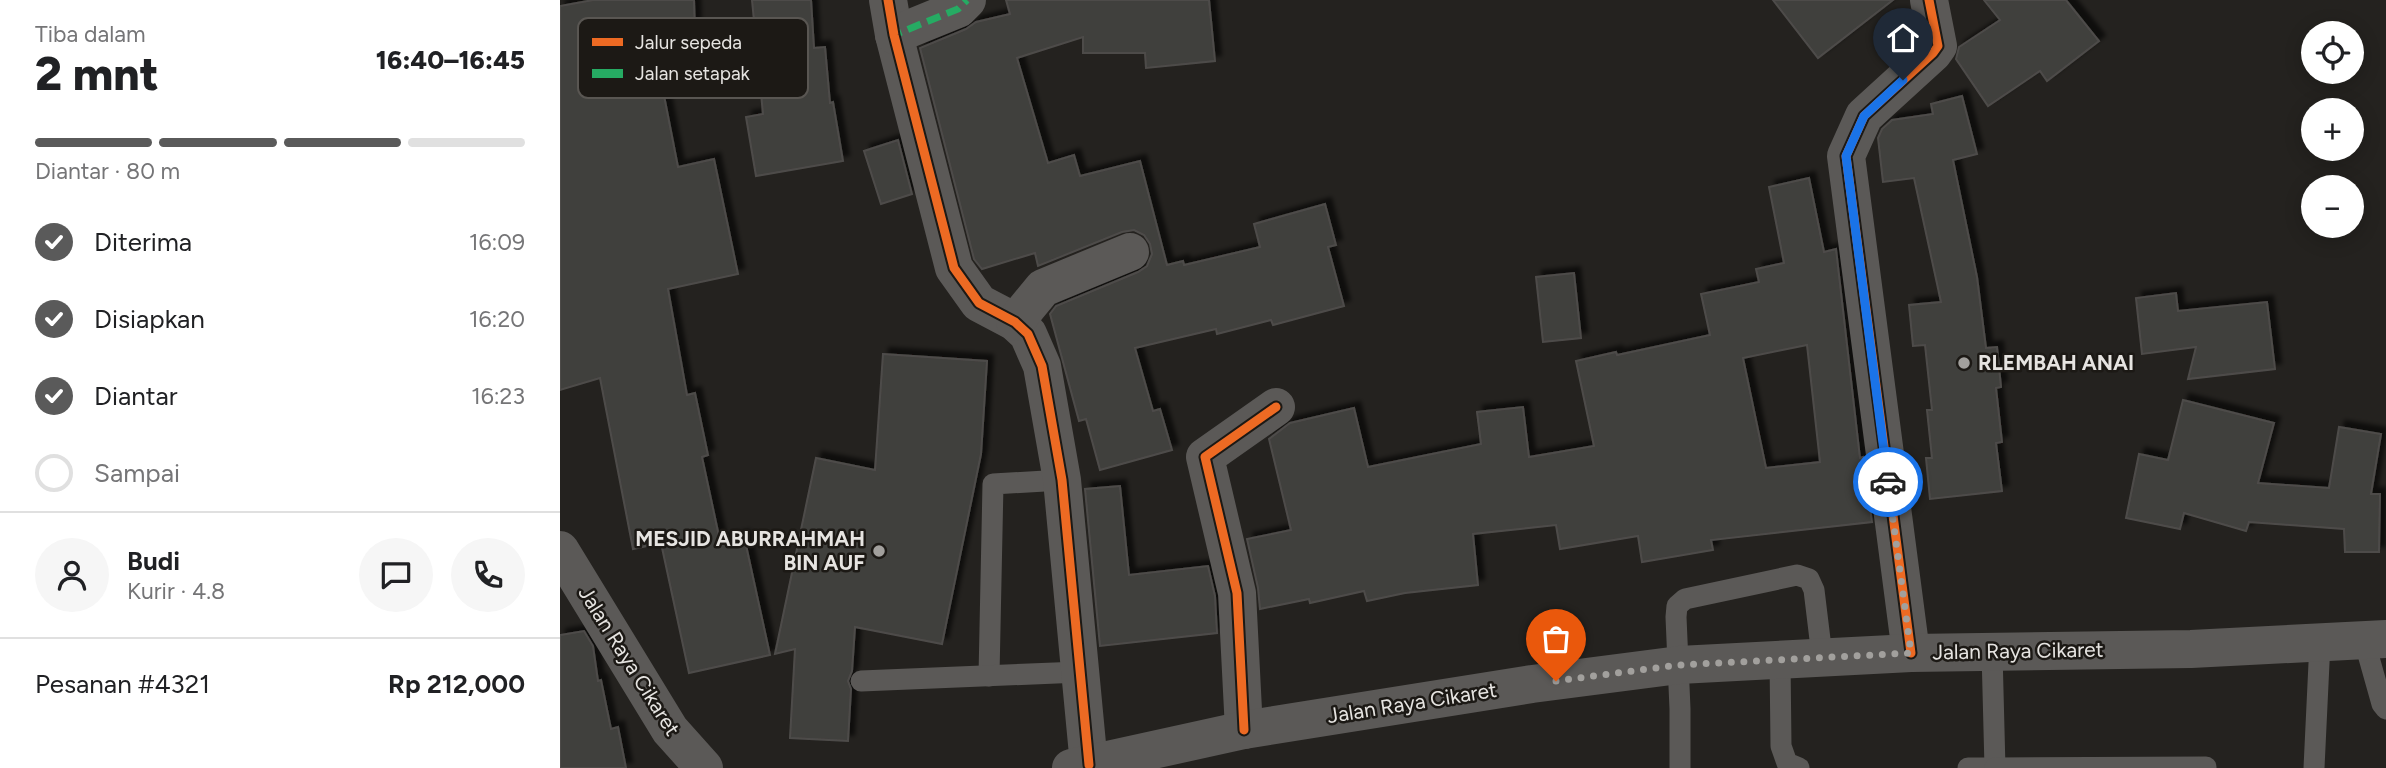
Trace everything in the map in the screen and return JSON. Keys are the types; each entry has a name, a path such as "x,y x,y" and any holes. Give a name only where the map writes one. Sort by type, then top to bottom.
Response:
{"street":[{"path":"967,0 958,9 891,18 954,268 979,303 1015,322 1028,334 1042,366 1062,480 1080,672 1080,767"},
{"path":"1911,653 1846,156 1864,116 1938,46 1929,0"},
{"path":"1015,322 1043,288 1130,252"},
{"path":"1244,730 1237,593 1205,457 1276,407"},
{"name":"Jalan Raya Cikaret","path":"560,550 670,730 704,768"},
{"name":"Jalan Raya Cikaret","path":"1080,767 1244,730 1532,684 1679,665 1822,656 2191,649 2375,640"}],"lane":[{"path":"989,676 993,484 1062,480"},
{"path":"1680,768 1676,617 1677,606 1685,599 1797,575 1809,579 1814,590 1822,656"},
{"path":"2375,640 2382,704 2386,709"},
{"path":"2314,768 2320,642"},
{"path":"1992,652 1995,768"},
{"path":"1780,659 1781,746 1787,763 1799,768"},
{"path":"861,681 1080,672"},
{"path":"1968,768 2206,767"}],"building":[{"path":"593,0 694,0 695,18 578,18 578,98 664,98 678,167 714,159 738,274 668,289 687,395 695,393 708,455 702,457 720,541 744,536 770,655 689,673 661,543 633,549 600,378 560,390 560,6"},
{"path":"752,0 811,0 814,48 825,47 830,103 833,102 843,161 756,176 746,117 763,114 761,98 808,98 808,18 754,18"},
{"path":"1006,0 1209,0 1215,61 1146,68 1145,53 1083,53 1083,37 1017,58 1048,163 1074,155 1080,176 1140,161 1167,265 1183,261 1184,265 1260,247 1254,224 1325,204 1336,245 1328,247 1344,306 1273,325 1271,320 1217,334 1216,329 1135,348 1153,411 1160,409 1172,450 1100,470 1086,419 1079,421 1050,314 1056,306 1147,266 1152,254 1144,235 1134,230 1122,232 1038,266 1035,253 982,269 974,259 920,48 966,29 976,22 1010,14"},
{"path":"1773,0 1893,0 1818,58"},
{"path":"1984,0 2066,0 2099,41 2047,81 2040,71 1988,106 1956,59 1959,47 2000,20"},
{"path":"1962,96 1977,154 1953,160 1977,277 1986,348 1997,347 2001,387 1996,388 2002,442 1996,443 2002,491 1930,499 1926,458 1932,458 1927,410 1932,410 1925,345 1913,346 1909,305 1941,302 1914,178 1883,182 1878,138 1882,129 1892,120 1933,114 1931,104"},
{"path":"898,140 912,194 881,204 864,151"},
{"path":"1809,178 1824,252 1836,249 1860,458 1863,457 1872,522 1711,540 1713,550 1642,562 1638,536 1560,549 1556,525 1473,534 1478,585 1405,593 1367,601 1364,591 1310,603 1309,599 1260,609 1247,539 1291,530 1269,439 1290,423 1354,408 1368,467 1481,444 1477,412 1523,407 1529,457 1594,446 1576,361 1710,335 1701,294 1759,282 1756,269 1784,263 1769,187","holes":["1807,345 1820,462 1766,468 1743,358"]},
{"path":"1574,273 1581,338 1543,342 1536,277"},
{"path":"2176,293 2178,311 2267,302 2275,369 2188,379 2196,347 2142,354 2136,298"},
{"path":"883,354 987,361 981,454 942,644 855,627 852,671 848,681 851,689 848,741 790,738 795,649 775,654 816,458 875,470"},
{"path":"2183,400 2274,423 2258,483 2329,488 2339,427 2381,434 2371,494 2380,494 2379,552 2345,552 2344,529 2249,522 2246,531 2184,513 2180,529 2126,518 2139,454 2168,460"},
{"path":"1120,486 1129,575 1208,566 1215,596 1217,633 1100,646 1085,489"},
{"path":"584,631 593,646 598,681 601,680 611,729 618,727 626,768 560,768 560,635"}],"marked path":[{"path":"893,29 894,35 958,9 967,0"}],"cycle path":[{"path":"888,0 894,35 954,268 979,303 1015,322 1028,334 1042,366 1062,480 1089,765"},
{"path":"1911,653 1846,156 1864,116 1938,46 1929,0"},
{"path":"1244,730 1237,593 1205,457 1276,407"}],"way so far":[{"path":"1556,681 1679,665 1911,653 1888,482"}],"place":[{"name":"RLEMBAH ANAI","path":"1964,363"},
{"name":"MESJID ABURRAHMAH BIN AUF","path":"879,551"}],"route":[{"path":"1888,482 1846,156 1864,116 1903,80"}]}
